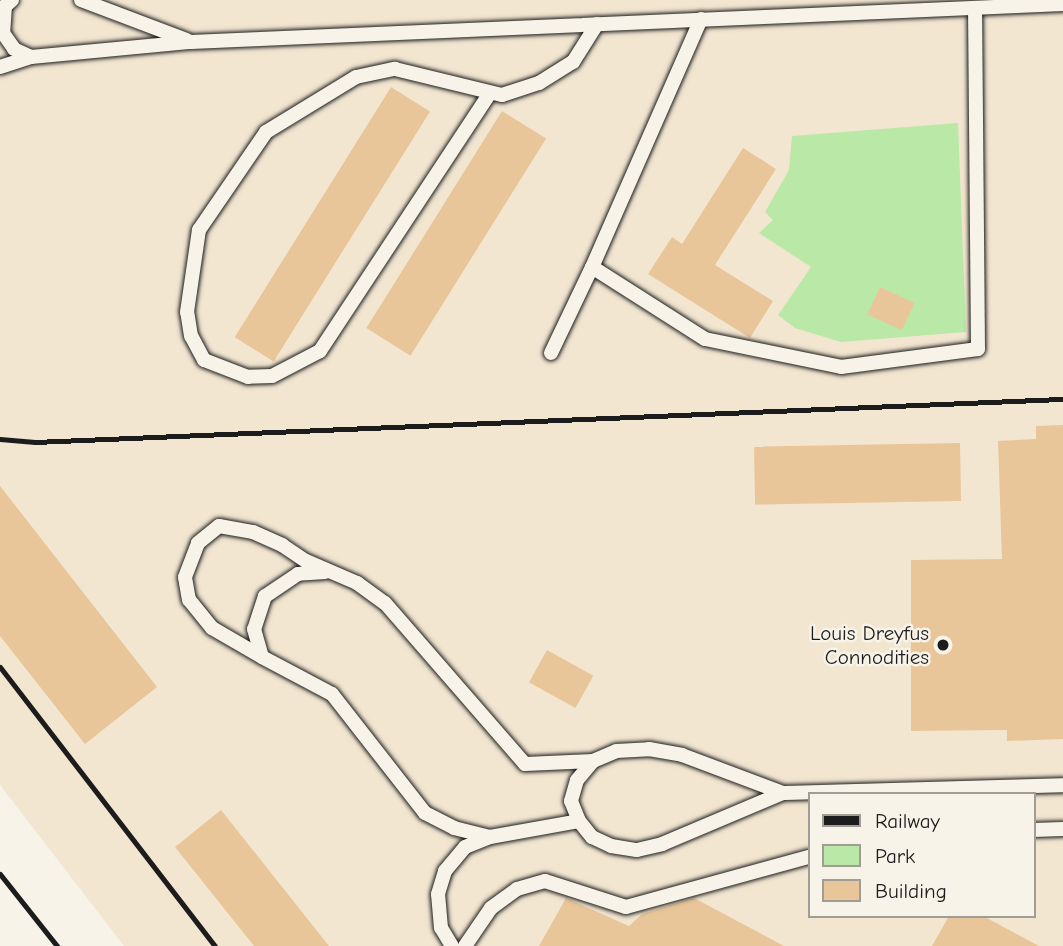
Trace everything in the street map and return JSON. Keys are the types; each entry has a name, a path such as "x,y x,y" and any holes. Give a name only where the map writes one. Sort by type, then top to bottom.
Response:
{"lane":[{"path":"81,0 191,42"},
{"path":"6,2 3,33 14,49 31,57"},
{"path":"0,67 31,57 191,42 1063,4"},
{"path":"592,267 705,339 759,352 841,367 978,349 975,8"},
{"path":"551,353 592,267 701,19"},
{"path":"490,93 320,351 272,376 248,377 204,360 191,336 187,313 199,230 266,132 356,77 396,69 502,95 540,83 573,62 597,24"},
{"path":"490,837 454,828 425,813 332,694 212,628 189,600 185,577 198,543 219,526 253,531 357,583 408,625 525,764 593,761 616,751 682,755 783,793"},
{"path":"262,657 254,629 265,596 298,574 330,571"},
{"path":"593,761 577,780 571,801 579,821 592,837 637,850 662,844 783,793 808,792"},
{"path":"818,792 1063,785"},
{"path":"452,946 441,928 438,894 444,871 465,847 490,837 579,821"},
{"path":"1035,830 1063,829"},
{"path":"465,946 491,908 517,889 545,881 626,907 808,857"}],"shaded area":[{"path":"0,0 1063,0 1063,946 124,946 0,785"}],"green space":[{"path":"958,123 966,332 841,342 795,328 778,315 811,267 759,233 773,220 765,212 789,170 792,136"}],"building":[{"path":"391,87 430,111 274,362 235,337"},
{"path":"502,111 546,139 410,356 366,328"},
{"path":"743,148 776,169 715,265 773,301 750,338 648,274 672,237 682,244"},
{"path":"880,287 914,303 902,330 867,314"},
{"path":"1063,425 1063,739 1007,741 1007,730 911,731 911,560 1002,559 998,441 1036,439 1036,426"},
{"path":"960,443 961,501 755,505 754,447"},
{"path":"0,486 157,687 85,744 0,636"},
{"path":"547,650 593,676 575,708 529,682"},
{"path":"221,810 329,946 254,946 175,847"},
{"path":"566,898 629,926 642,914 694,898 784,946 539,946"},
{"path":"948,918 987,918 1039,946 932,946"}],"railway":[{"path":"0,439 35,442 1063,399"},
{"path":"0,667 215,946"},
{"path":"0,874 57,946"}],"place":[{"name":"Louis Dreyfus Connodities","path":"943,645"}]}
